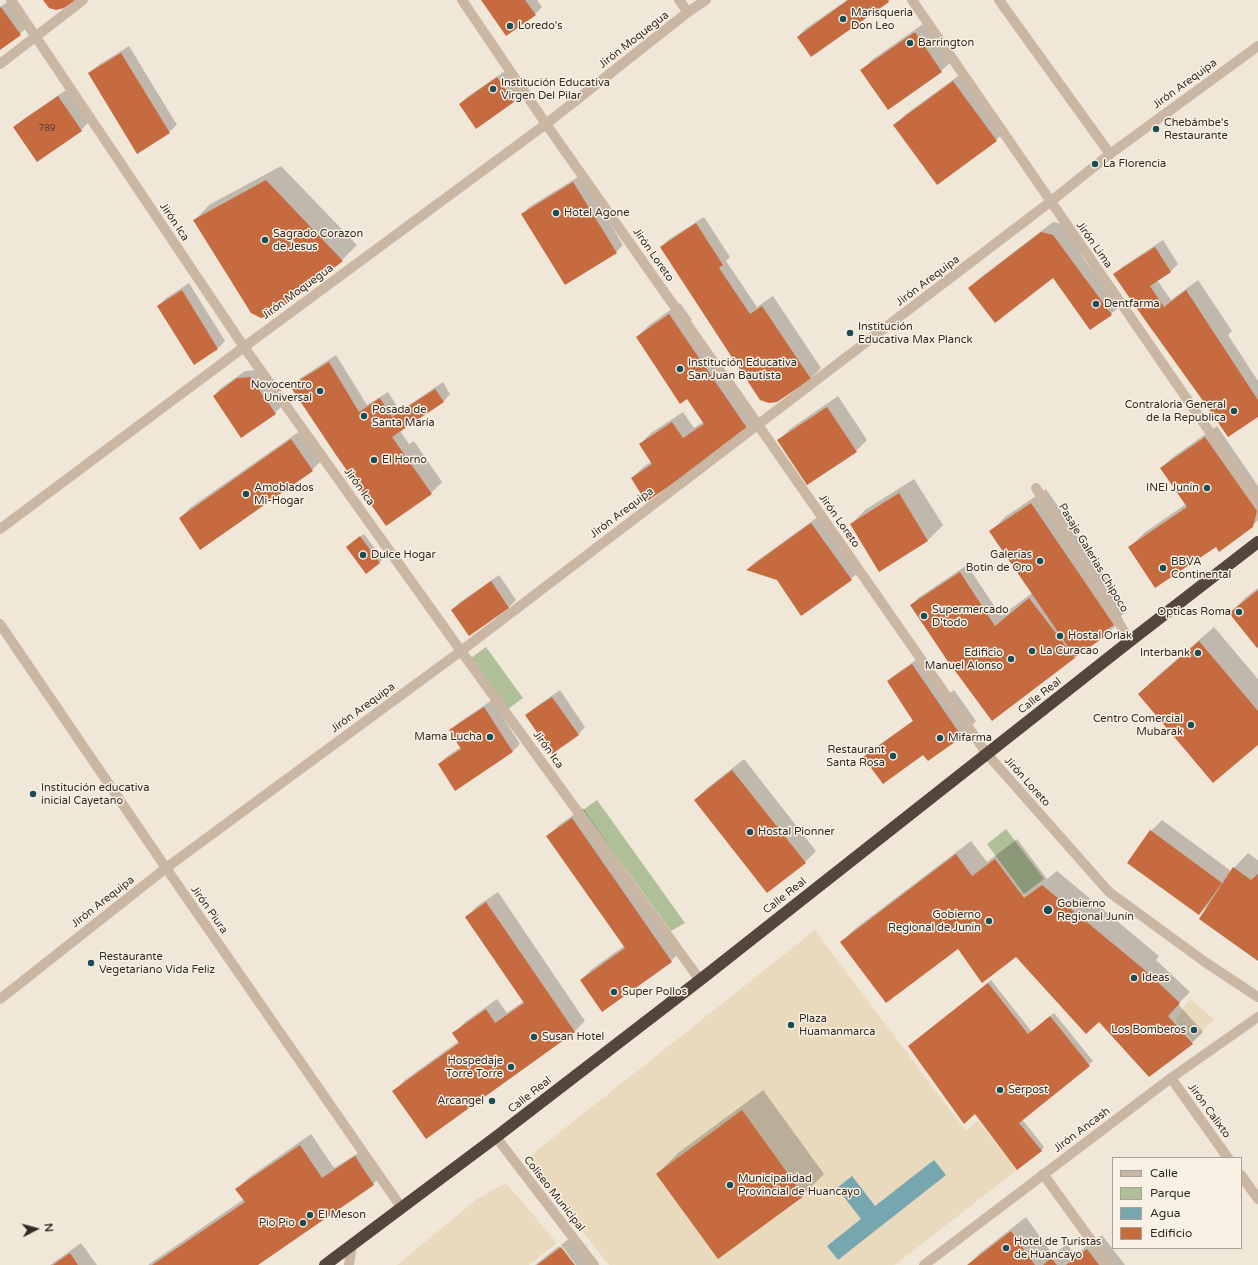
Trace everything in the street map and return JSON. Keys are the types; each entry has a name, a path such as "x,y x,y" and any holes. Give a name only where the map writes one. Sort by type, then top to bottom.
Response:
{"highway":[{"name":"Calle Real","path":"325,1265 496,1137 700,980 1258,542"}],"street":[{"name":"Jirón Ica","path":"11,0 244,347 700,980"},
{"path":"0,64 82,0"},
{"name":"Jirón Loreto","path":"462,0 546,124 987,754 1109,892 1205,962 1258,997"},
{"path":"679,0 688,12"},
{"name":"Jirón Moquegua","path":"0,529 546,124 688,12 706,0"},
{"name":"Jirón Lima","path":"912,0 1258,502"},
{"path":"999,0 1110,154"},
{"name":"Jirón Arequipa","path":"0,999 166,868 461,650 1050,202 1110,154 1258,46"},
{"name":"Pasaje Galerias Chipoco","path":"1036,488 1130,641"},
{"name":"Jirón Piura","path":"0,624 166,868 401,1208"},
{"name":"Jirón Ancash","path":"924,1265 1171,1078 1258,1017"},
{"name":"Jirón Calixto","path":"1171,1078 1227,1157"},
{"name":"Coliseo Municipal","path":"496,1137 594,1265"},
{"path":"1043,1174 1109,1265"},
{"path":"1242,1176 1258,1199"},
{"path":"349,1265 352,1246"}],"green space":[{"path":"486,647 523,698 508,709 471,658"},
{"path":"597,800 685,923 671,931 583,810"},
{"path":"1006,829 1044,879 1024,894 987,844"}],"shaded area":[{"name":"Plaza Huamanmarca","path":"815,930 966,1131 978,1121 1017,1170 895,1265 609,1265 526,1159"},
{"name":"Los Bomberos","path":"1190,999 1214,1019 1193,1041 1175,1020"},
{"path":"506,1183 557,1243 529,1265 397,1265 477,1199"}],"water":[{"path":"934,1160 946,1175 838,1260 827,1246 861,1219 837,1188 852,1176 875,1206"}],"building":[{"path":"43,0 76,0 64,8 56,10 49,8"},
{"name":"Loredo's","path":"481,0 525,0 536,15 506,36"},
{"name":"Marisqueria Don Leo","path":"848,0 888,0 889,2 811,57 797,37"},
{"path":"1,7 21,35 0,50 0,8"},
{"path":"915,32 942,72 888,110 860,70"},
{"path":"121,53 170,133 137,154 88,73"},
{"path":"497,77 514,102 476,129 459,104"},
{"path":"953,81 997,141 937,185 893,125"},
{"path":"58,96 82,131 37,162 13,127"},
{"name":"Sagrado Corazon de Jesus","path":"266,180 343,261 272,315 261,318 251,313 193,220"},
{"path":"573,182 617,253 565,285 521,214"},
{"path":"696,223 723,265 719,268 750,314 762,306 811,379 777,402 769,403 760,400 660,247"},
{"path":"1041,232 1053,235 1112,315 1090,330 1053,278 995,323 968,288"},
{"path":"1155,247 1171,272 1150,286 1164,307 1186,290 1258,400 1258,417 1228,437 1113,274"},
{"path":"182,290 218,349 194,365 157,306"},
{"path":"669,314 749,431 646,502 631,478 652,464 639,444 672,422 683,438 704,424 687,399 680,404 636,337"},
{"path":"329,362 359,412 380,398 392,417 435,389 444,402 392,437 432,494 386,526 290,386"},
{"path":"250,377 276,414 241,438 213,396 237,378"},
{"path":"827,407 857,452 807,485 777,440"},
{"name":"INEI Junín","path":"1205,437 1257,511 1253,527 1219,552 1216,547 1155,588 1128,547 1187,507 1160,468"},
{"name":"Amoblados Mi-Hogar","path":"291,439 313,471 200,550 179,518"},
{"path":"899,493 928,541 879,572 850,524"},
{"name":"Galerias Botin de Oro","path":"1031,503 1114,625 1106,630 1109,634 1075,657 989,531"},
{"path":"811,523 852,580 801,616 777,580 746,570"},
{"name":"Dulce Hogar","path":"360,536 380,563 366,574 346,547"},
{"name":"Edificio Manuel Alonso","path":"960,572 995,626 1029,598 1075,658 992,721 947,660 910,605"},
{"path":"491,581 509,608 469,636 451,610"},
{"path":"1258,590 1258,647 1257,648 1229,613"},
{"path":"1199,641 1258,711 1258,745 1213,783 1138,694"},
{"path":"912,664 962,737 928,761 923,755 883,784 863,757 913,721 887,681"},
{"path":"552,697 579,735 552,754 525,715"},
{"path":"484,707 513,752 455,791 438,764 461,749 449,730"},
{"name":"Hostal Pionner","path":"732,770 806,863 767,893 694,800"},
{"path":"572,818 672,962 602,1012 580,980 625,948 546,836"},
{"path":"1150,830 1222,883 1199,915 1127,863"},
{"path":"956,854 972,876 995,859 1024,898 1042,885 1146,971 1180,1003 1168,1016 1193,1044 1149,1077 1099,1022 1086,1034 1016,957 982,983 958,949 886,1003 840,942"},
{"path":"1233,867 1251,880 1258,874 1258,961 1199,919"},
{"path":"486,902 575,1032 426,1139 392,1091 459,1043 452,1033 486,1009 495,1023 524,1003 465,917"},
{"name":"Serpost","path":"988,983 1028,1034 1050,1016 1090,1066 1019,1123 1042,1151 1017,1170 975,1114 964,1124 908,1046"},
{"name":"Municipalidad Provincial de Huancayo","path":"742,1110 804,1196 718,1259 656,1174"},
{"path":"300,1145 322,1178 355,1156 374,1185 258,1265 152,1265 245,1202 235,1189"},
{"name":"Hotel de Turistas de Huancayo","path":"1011,1231 1035,1265 967,1265"},
{"path":"561,1247 575,1265 537,1265"},
{"name":"Hotel de Turistas de Huancayo","path":"1087,1249 1099,1265 1066,1265"},
{"path":"70,1253 78,1265 53,1265"},
{"name":"Hotel de Turistas de Huancayo","path":"1051,1258 1057,1265 1043,1265"}],"place":[{"name":"Marisqueria Don Leo","path":"843,19"},
{"name":"Loredo's","path":"510,26"},
{"name":"Barrington","path":"910,43"},
{"name":"Institución Educativa Virgen Del Pilar","path":"493,89"},
{"name":"Chebámbe's Restaurante","path":"1156,129"},
{"name":"La Florencia","path":"1095,164"},
{"name":"Hotel Agone","path":"556,213"},
{"name":"Sagrado Corazon de Jesus","path":"265,240"},
{"name":"Dentfarma","path":"1096,304"},
{"name":"Institución Educativa Max Planck","path":"850,333"},
{"name":"Institución Educativa San Juan Bautista","path":"680,369"},
{"name":"Novocentro Universal","path":"320,391"},
{"name":"Contraloria General de la Republica","path":"1234,411"},
{"name":"Posada de Santa María","path":"364,416"},
{"name":"El Horno","path":"374,460"},
{"name":"INEI Junín","path":"1207,488"},
{"name":"Amoblados Mi-Hogar","path":"246,494"},
{"name":"Dulce Hogar","path":"363,555"},
{"name":"Galerias Botin de Oro","path":"1040,561"},
{"name":"BBVA Continental","path":"1163,568"},
{"name":"Opticas Roma","path":"1239,612"},
{"name":"Supermercado D'todo","path":"924,616"},
{"name":"Hostal Orlak","path":"1060,636"},
{"name":"La Curacao","path":"1032,651"},
{"name":"Interbank","path":"1198,653"},
{"name":"Edificio Manuel Alonso","path":"1011,659"},
{"name":"Centro Comercial Mubarak","path":"1191,725"},
{"name":"Mama Lucha","path":"490,737"},
{"name":"Mifarma","path":"940,738"},
{"name":"Restaurant Santa Rosa","path":"893,756"},
{"name":"Institución educativa inicial Cayetano","path":"33,794"},
{"name":"Hostal Pionner","path":"750,832"},
{"name":"Gobierno Regional Junín","path":"1048,910"},
{"name":"Gobierno Regional de Junín","path":"989,921"},
{"name":"Restaurante Vegetariano Vida Feliz","path":"91,963"},
{"name":"Ideas","path":"1134,978"},
{"name":"Super Pollos","path":"614,992"},
{"name":"Plaza Huamanmarca","path":"791,1025"},
{"name":"Los Bomberos","path":"1194,1030"},
{"name":"Susan Hotel","path":"534,1037"},
{"name":"Hospedaje Torre Torre","path":"511,1067"},
{"name":"Serpost","path":"1000,1090"},
{"name":"Arcangel","path":"492,1101"},
{"name":"Municipalidad Provincial de Huancayo","path":"730,1185"},
{"name":"El Meson","path":"310,1215"},
{"name":"Pio Pio","path":"303,1223"},
{"name":"Hotel de Turistas de Huancayo","path":"1006,1248"}]}
